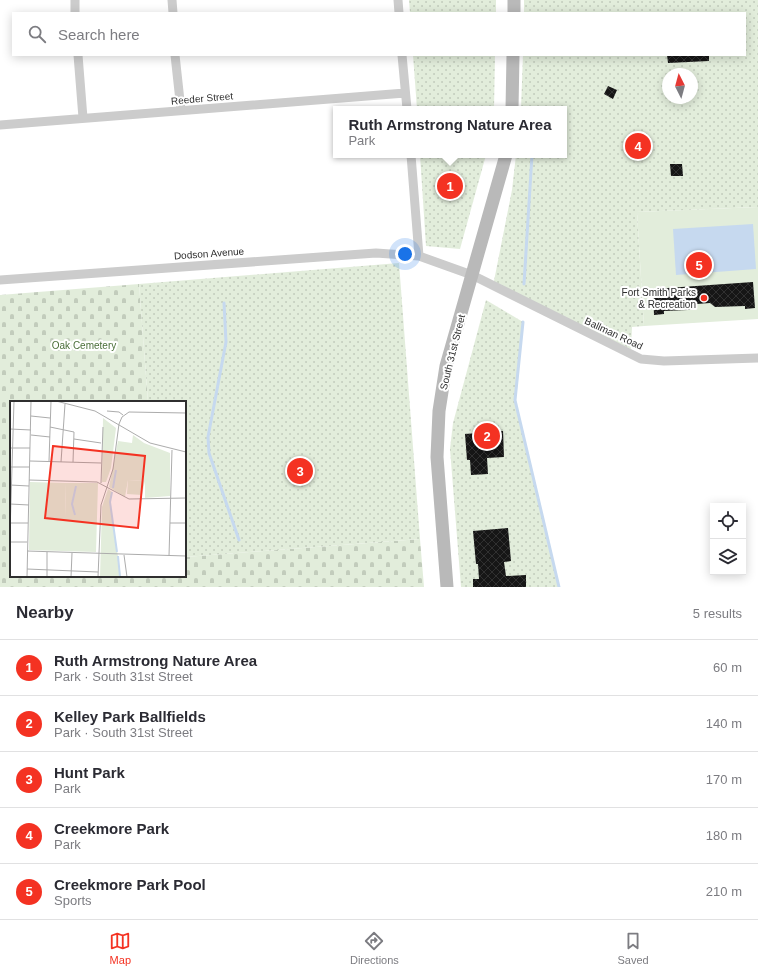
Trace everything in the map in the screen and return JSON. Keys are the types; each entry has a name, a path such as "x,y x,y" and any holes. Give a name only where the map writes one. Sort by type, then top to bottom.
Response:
{"main road":[{"path":"514,0 514,12"},
{"path":"512,106 513,56"},
{"name":"South 31st Street","path":"447,587 437,458 439,411 446,366 505,158"}],"street":[{"path":"74,0 76,12"},
{"path":"172,0 173,12"},
{"path":"398,0 399,12"},
{"path":"78,56 83,118"},
{"path":"175,56 181,110"},
{"path":"402,56 407,106"},
{"name":"Reeder Street","path":"0,125 405,93"},
{"path":"411,158 420,256 472,275"},
{"name":"Dodson Avenue","path":"0,280 376,252 420,256"},
{"name":"Ballman Road","path":"472,275 641,358 672,361 758,358"}],"green space":[{"path":"409,0 496,0 496,12 410,12"},
{"path":"524,0 758,0 758,207 637,212 644,326 632,327 631,349 493,286 512,190 516,158 567,158 567,106 521,106 523,56 746,56 746,12 524,12"},
{"path":"413,56 495,56 494,106 417,106"},
{"path":"420,158 485,158 460,249 426,246"},
{"path":"758,207 758,319 644,326 637,212"},
{"path":"399,263 420,539 186,557 186,401 148,401 139,284"},
{"name":"Oak Cemetery","path":"139,284 148,401 10,401 10,577 186,577 186,557 420,539 424,587 0,587 0,295"},
{"path":"486,300 523,322 515,400 559,587 461,587 450,449 453,423"}],"water":[{"path":"753,224 756,269 676,275 673,229"}],"building":[{"path":"667,56 709,56 709,61 668,63"},
{"path":"608,86 617,90 613,99 604,94"},
{"path":"670,164 682,164 683,176 671,176"},
{"name":"Fort Smith Parks & Recreation","path":"753,282 755,308 745,309 745,306 715,307 710,303 697,304 694,308 688,310 664,311 664,314 654,315 653,289"},
{"path":"503,431 504,457 487,458 488,474 471,475 470,460 467,460 465,434"},
{"path":"508,528 511,561 504,562 506,576 526,575 526,587 473,587 473,579 479,579 473,531"}],"waterway":[{"path":"524,284 532,158"},
{"path":"224,303 226,342 208,437 209,453 239,540"},
{"path":"523,322 515,400 559,587"}],"place":[{"name":"Creekmore Park","path":"638,146"},
{"name":"Ruth Armstrong Nature Area","path":"450,186"},
{"name":"Creekmore Park Pool","path":"699,265"},
{"name":"Fort Smith Parks & Recreation","path":"704,298"},
{"name":"Kelley Park Ballfields","path":"487,436"},
{"name":"Hunt Park","path":"300,471"}]}
